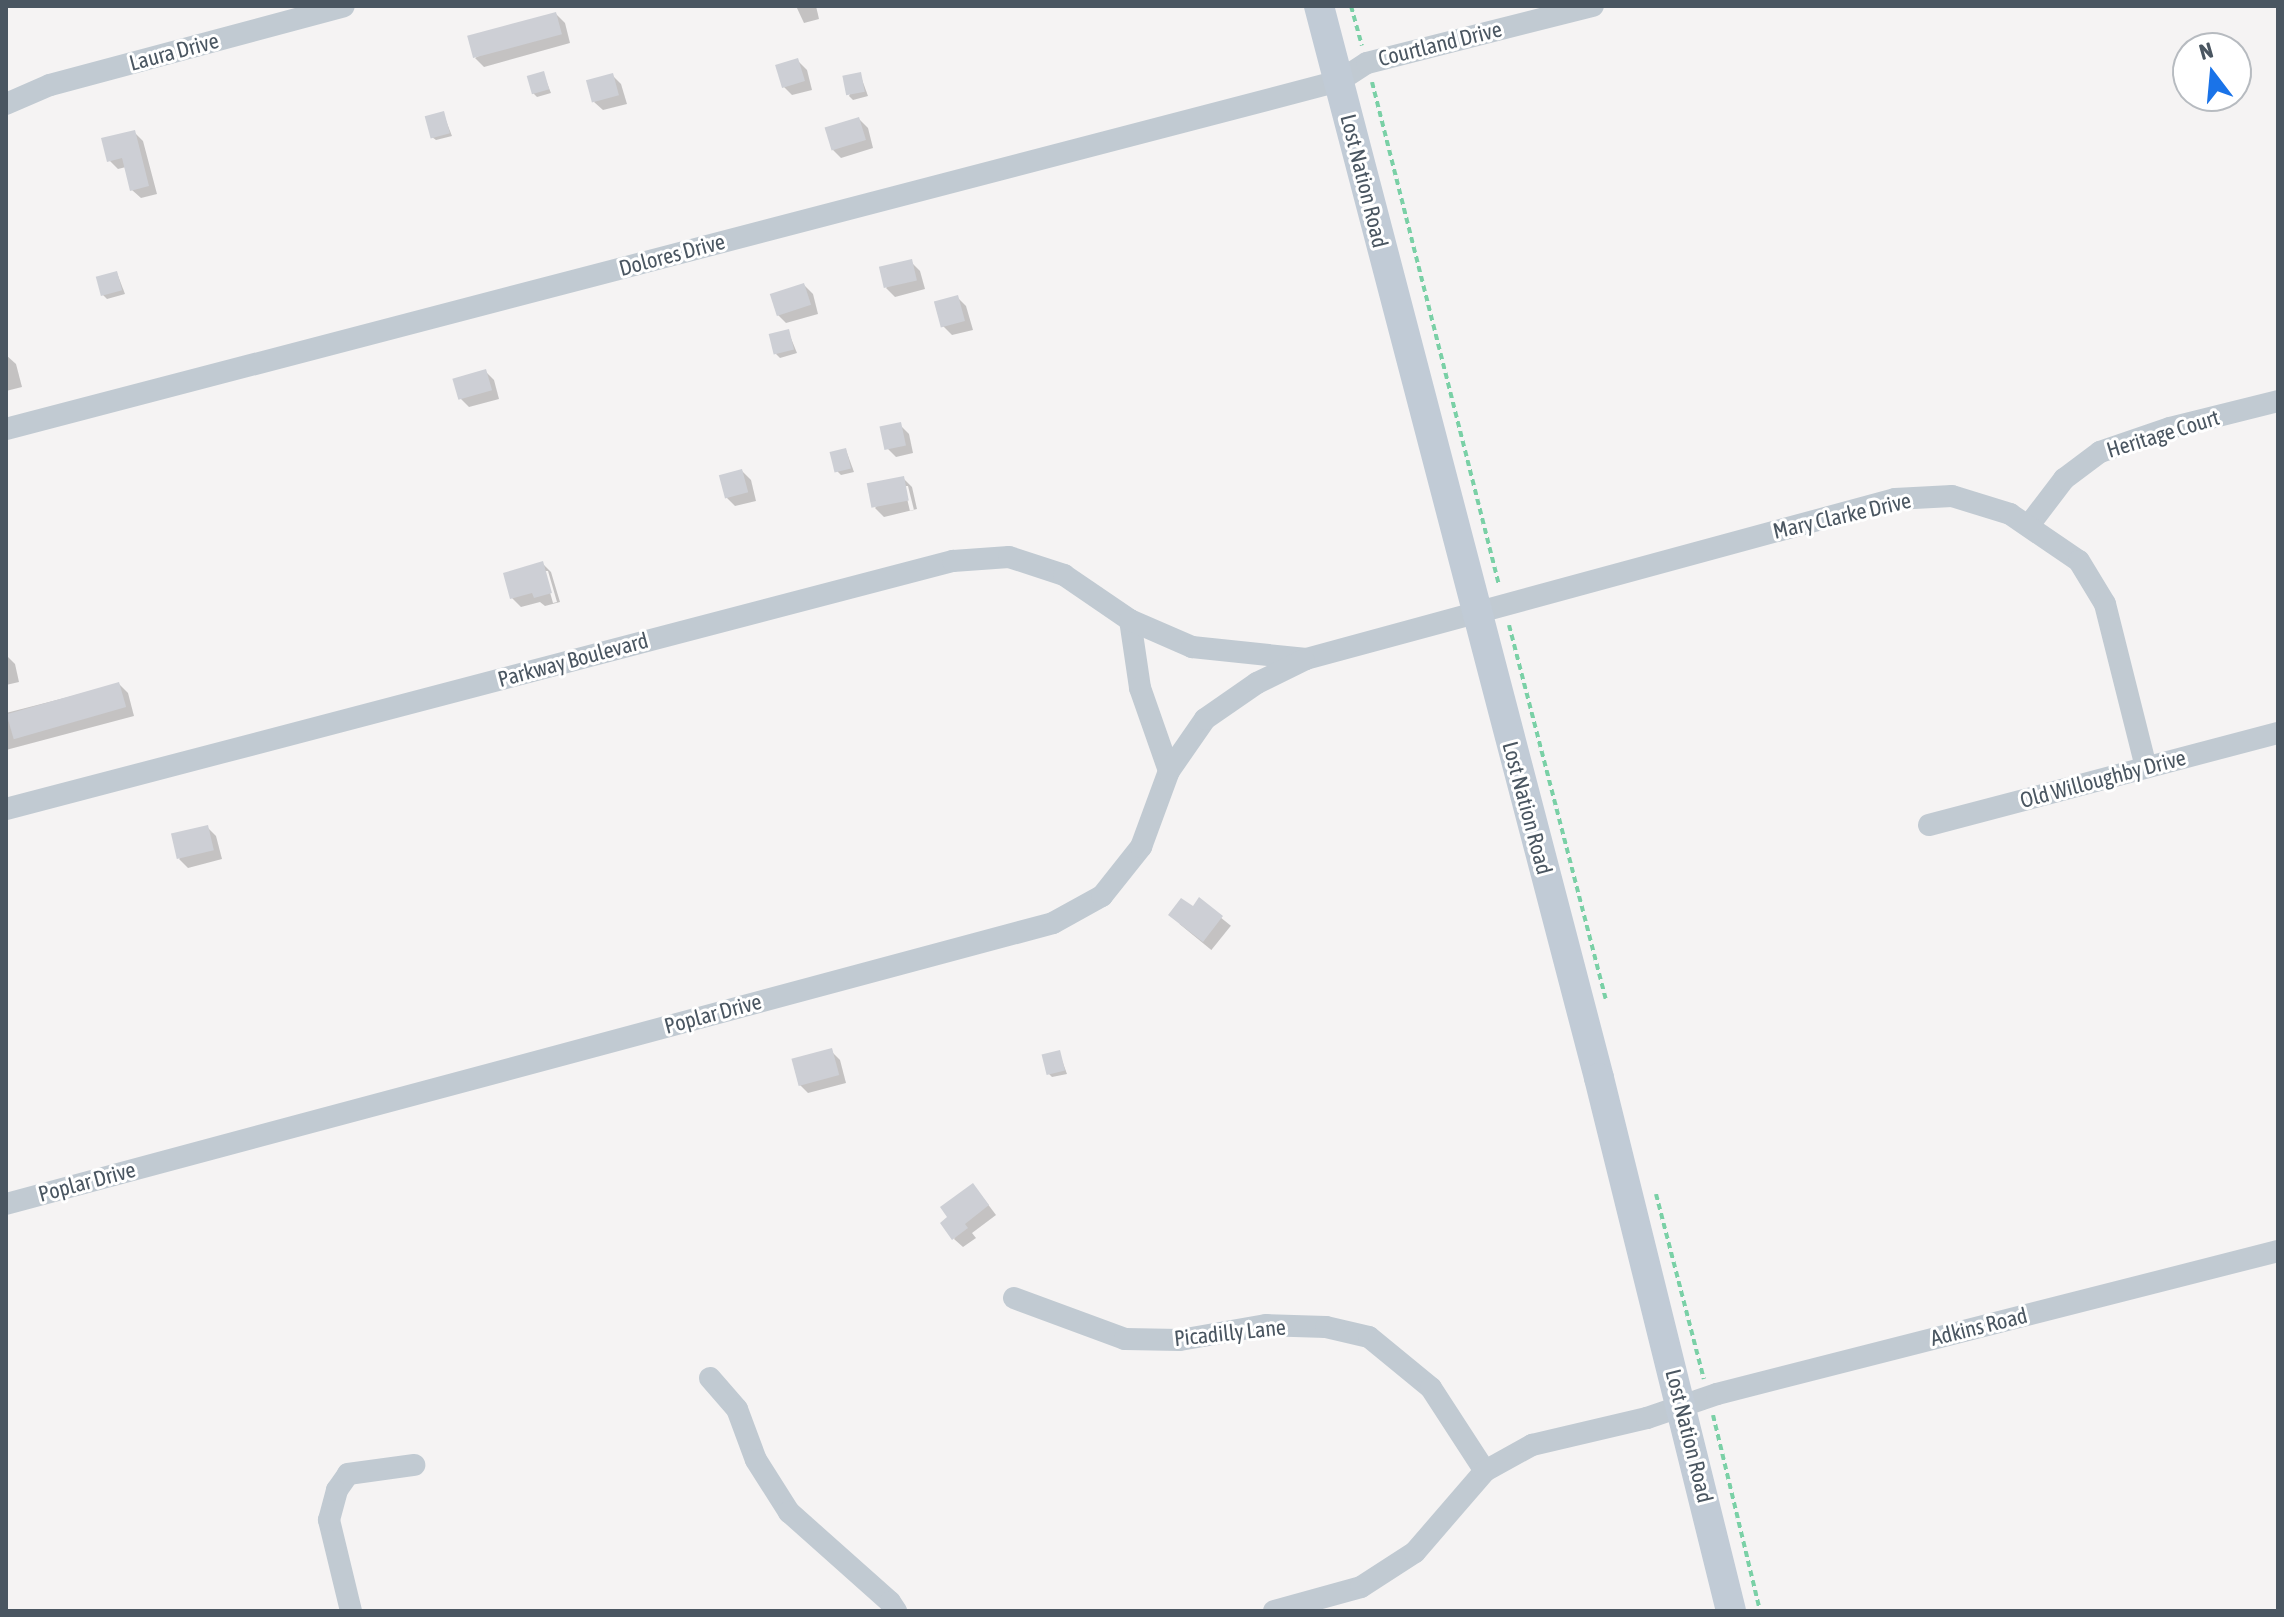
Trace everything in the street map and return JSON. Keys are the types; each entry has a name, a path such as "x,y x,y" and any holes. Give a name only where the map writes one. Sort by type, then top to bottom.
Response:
{"street":[{"name":"Laura Drive","path":"6,104 50,85 344,6"},
{"name":"Lost Nation Road","path":"1319,6 1681,1406 1731,1611"},
{"name":"Courtland Drive","path":"1339,81 1367,63 1593,6"},
{"name":"Dolores Drive","path":"6,429 1339,81"},
{"name":"Heritage Court","path":"2029,525 2064,479 2100,452 2170,428 2278,401"},
{"name":"Mary Clarke Drive","path":"1476,613 1895,499 1952,496 2010,514 2079,561 2105,604 2146,767"},
{"name":"Parkway Boulevard","path":"6,809 953,561 1009,557 1064,575 1130,620 1192,647 1306,659 1476,613"},
{"path":"1130,620 1140,688 1169,771"},
{"name":"Poplar Drive","path":"6,1204 1053,923 1102,896 1141,847 1169,771 1205,719 1257,683 1306,659"},
{"name":"Old Willoughby Drive","path":"1929,825 2278,733"},
{"name":"Adkins Road","path":"1485,1471 1532,1445 1647,1418 1681,1406 2278,1251"},
{"name":"Picadilly Lane","path":"1014,1298 1125,1339 1180,1340 1266,1325 1326,1327 1369,1337 1431,1388 1485,1471"},
{"path":"710,1378 737,1409 756,1460 789,1512 860,1574 896,1611"},
{"path":"351,1611 329,1520 337,1490 348,1474 414,1465"},
{"path":"1274,1611 1361,1587 1415,1552 1485,1471"}],"path":[{"path":"1351,6 1495,571"}],"building":[{"path":"556,12 562,34 473,58 467,36"},
{"path":"798,58 805,81 782,88 775,65"},
{"path":"544,71 549,89 532,94 527,76"},
{"path":"861,72 865,92 846,95 842,76"},
{"path":"613,73 619,95 592,102 586,80"},
{"path":"444,111 450,133 431,138 425,116"},
{"path":"859,117 866,140 832,150 825,128"},
{"path":"135,130 149,186 130,191 122,158 107,162 101,138"},
{"path":"912,259 917,280 884,288 879,267"},
{"path":"117,271 122,290 101,296 96,277"},
{"path":"804,283 811,305 777,316 770,294"},
{"path":"958,295 965,321 941,328 934,301"},
{"path":"789,329 794,349 774,354 769,334"},
{"path":"486,369 492,390 458,400 452,379"},
{"path":"901,422 906,445 884,450 879,427"},
{"path":"846,448 851,468 835,472 830,452"},
{"path":"742,469 748,492 725,498 719,475"},
{"path":"904,476 909,501 871,508 867,483"},
{"path":"543,561 552,593 534,598 532,593 510,599 503,573"},
{"path":"119,682 126,707 14,739 7,714"},
{"path":"208,825 214,850 177,859 171,834"},
{"path":"1199,897 1223,916 1203,942 1168,915 1181,898 1193,906"},
{"path":"832,1048 839,1075 799,1086 791,1059"},
{"path":"1060,1050 1065,1070 1047,1075 1042,1055"},
{"path":"973,1183 989,1205 965,1224 968,1228 952,1240 940,1223 947,1217 940,1207"}]}
